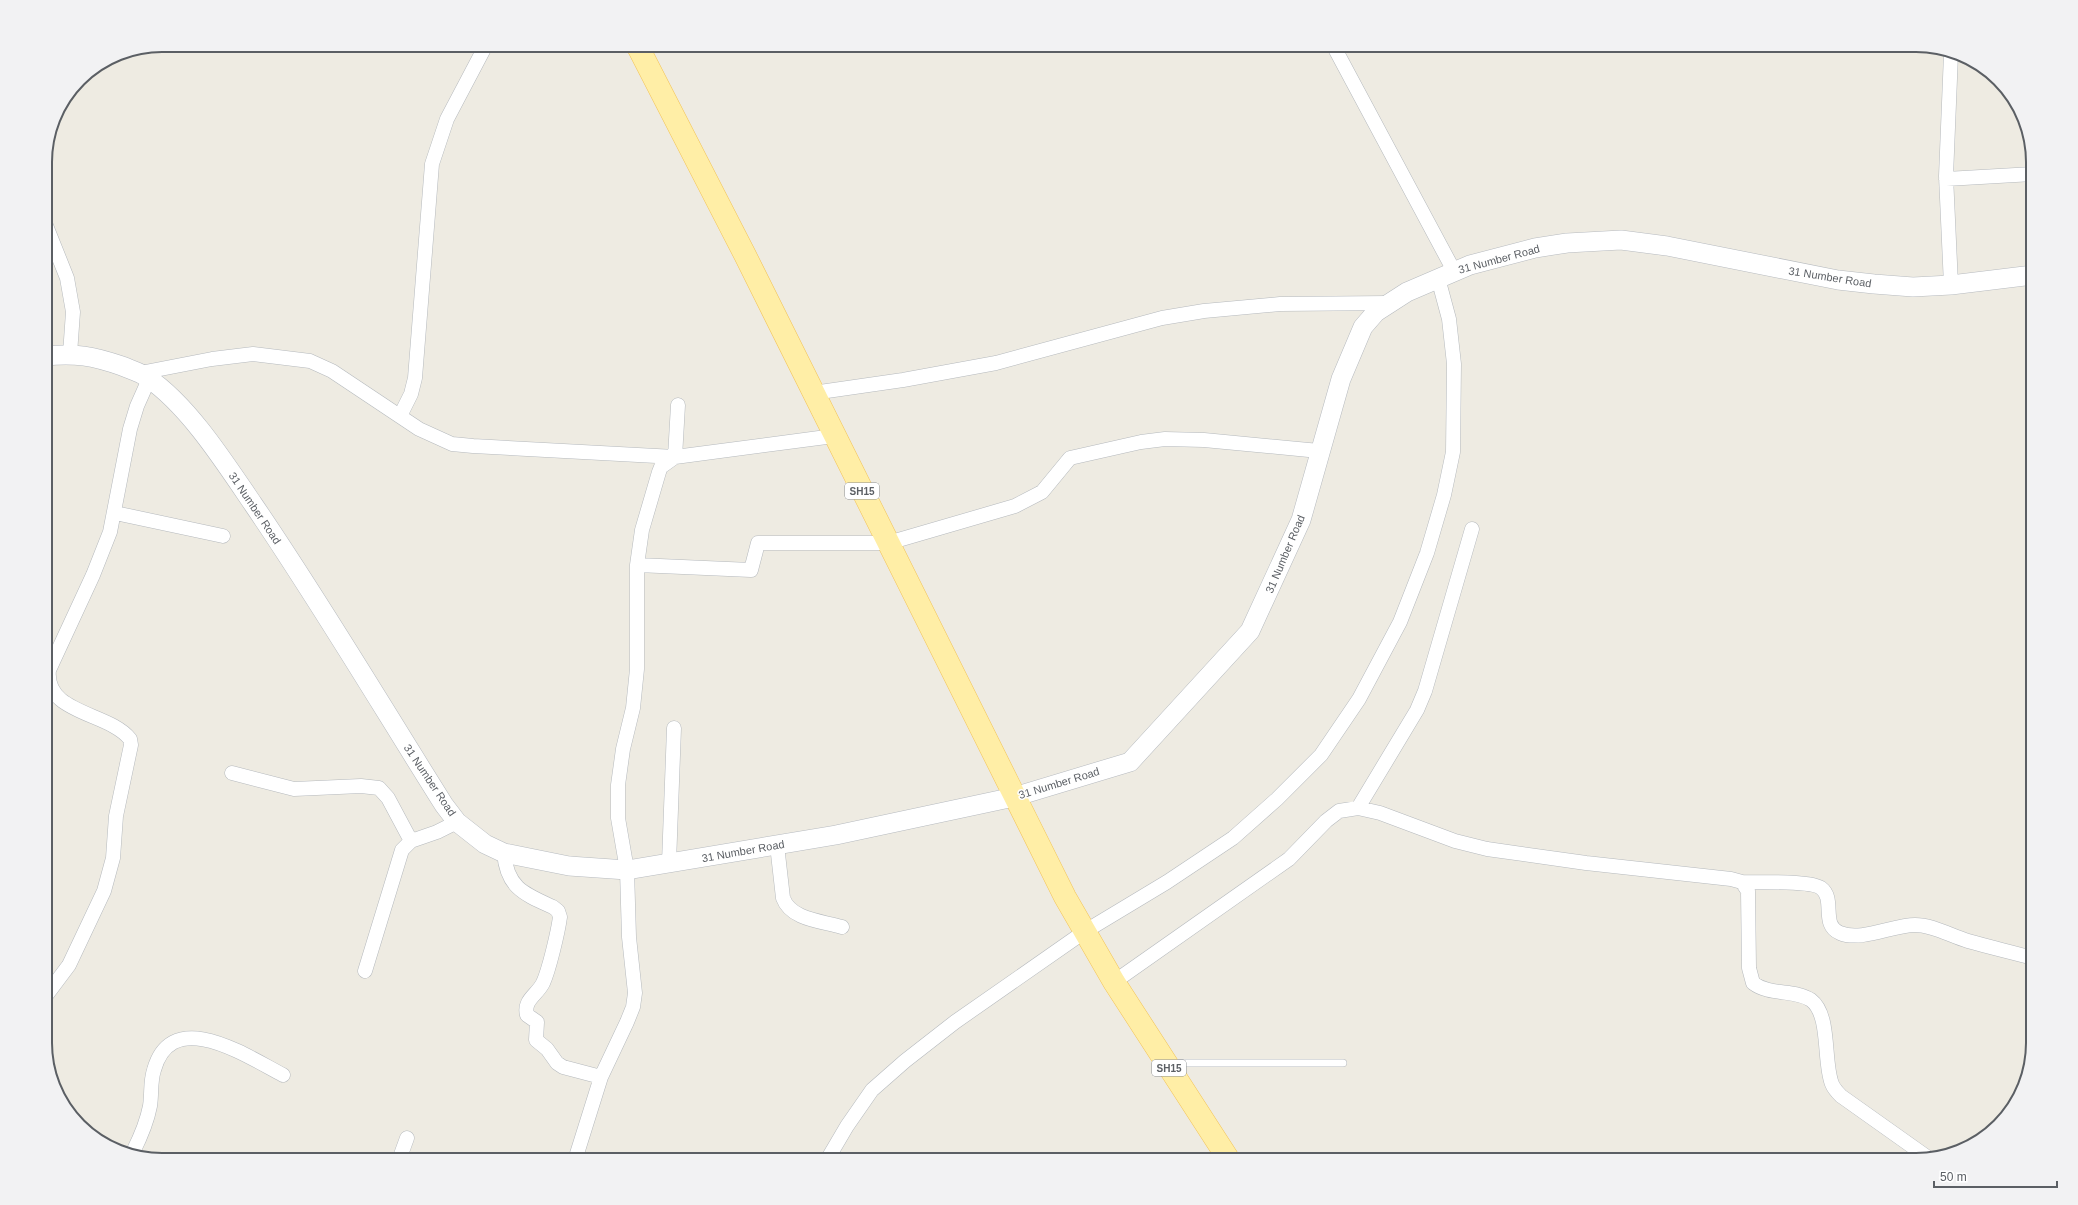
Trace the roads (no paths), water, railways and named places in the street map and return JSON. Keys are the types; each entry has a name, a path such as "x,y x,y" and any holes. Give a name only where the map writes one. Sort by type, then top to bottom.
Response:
{"main road":[{"name":"SH15","path":"641,52 813,393 1014,797 1086,934 1112,979 1224,1153"},
{"name":"31 Number Road","path":"52,355 70,354 97,357 145,376 182,409 233,474 278,540 444,805 457,822 484,844 504,853 569,866 626,870 836,835 1014,797 1130,762 1250,631 1301,520 1319,451 1341,379 1363,326 1376,312 1407,292 1455,270 1548,246 1567,243 1621,240 1667,246 1838,280 1913,287 1951,285 2026,276"}],"street":[{"path":"400,416 411,394 415,378 432,164 446,119 482,52"},
{"path":"831,1153 847,1126 872,1090 955,1022 1233,838 1278,799 1321,755 1362,692 1400,622 1427,553 1444,494 1453,452 1454,364 1449,319 1455,270 1337,52"},
{"path":"1951,58 1946,179 1951,285"},
{"path":"1946,179 2026,174"},
{"path":"52,240 67,278 73,312 70,354"},
{"path":"813,393 903,380 996,363 1140,323 1204,311 1280,304 1389,303"},
{"path":"52,662 93,575 110,532 115,513 130,429 145,376 212,358 254,354 310,361 332,371 419,429 452,444 473,446 675,457 834,436"},
{"path":"675,457 678,405"},
{"path":"637,565 751,570 758,543 888,543 1027,501 1042,492 1070,458 1141,442 1183,439 1239,442 1319,451"},
{"path":"577,1153 601,1077 627,1022 633,1007 635,993 628,937 626,870 618,818 618,785 623,749 633,708 637,668 637,565 642,530 661,467 675,457"},
{"path":"115,513 223,536"},
{"path":"1358,808 1417,710 1425,691 1472,529"},
{"path":"52,690 58,697 70,706 118,728 130,739 131,745 116,816 113,858 104,891 69,965 52,988"},
{"path":"669,863 674,728"},
{"path":"232,773 294,789 361,786 379,788 388,798 411,841"},
{"path":"1112,979 1288,859 1326,821 1339,811 1358,808 1380,814 1455,841 1487,849 1586,863 1731,879 1742,882 1796,883 1820,888 1826,894 1829,921 1832,928 1840,933 1863,934 1916,925 2026,956"},
{"path":"365,971 400,855 406,845 411,841 437,832 457,822"},
{"path":"776,845 783,898 786,906 799,915 842,927"},
{"path":"504,853 505,865 509,879 518,889 553,907 558,911 560,917 543,982 527,1004 525,1010 527,1015 537,1022 536,1040 547,1049 556,1063 563,1067 601,1077"},
{"path":"1742,882 1748,891 1749,968 1753,983 1767,990 1811,1000 1818,1008 1823,1020 1829,1075 1833,1086 1841,1096 1920,1153"},
{"path":"134,1149 150,1108 154,1069 159,1058 174,1042 193,1037 205,1038 217,1042 283,1075"},
{"path":"402,1153 407,1138"}],"lane":[{"path":"1166,1064 1343,1063"}]}
